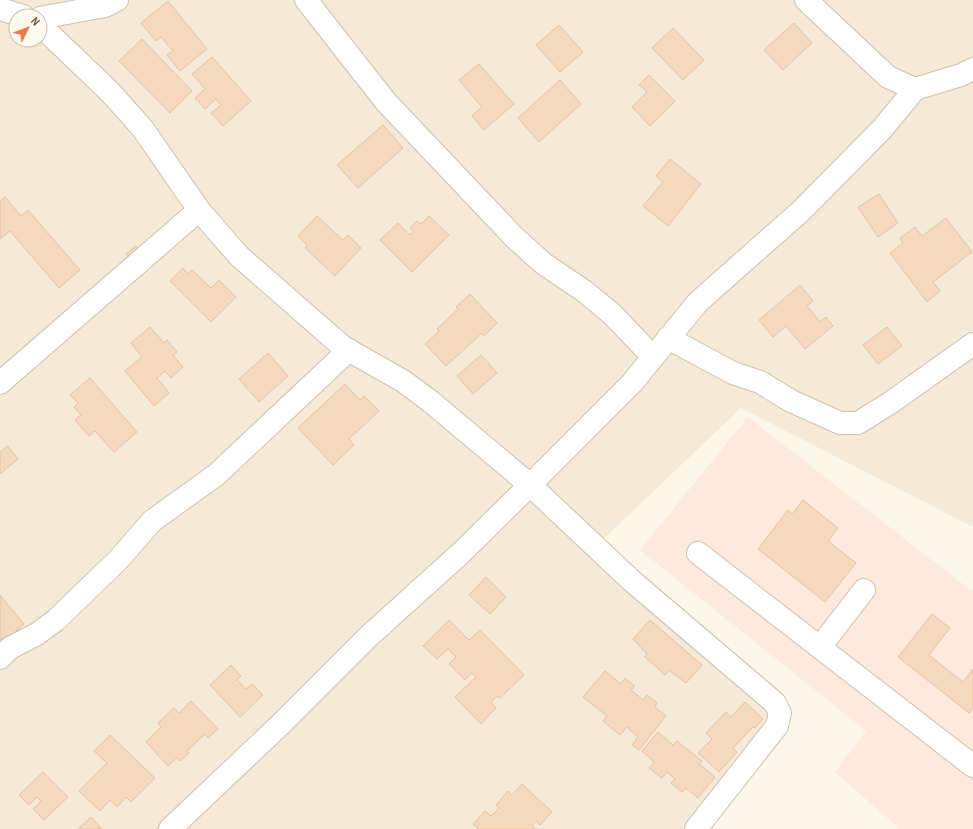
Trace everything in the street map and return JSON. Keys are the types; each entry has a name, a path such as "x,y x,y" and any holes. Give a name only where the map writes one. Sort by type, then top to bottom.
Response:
{"street":[{"path":"48,17 105,6 117,0"},
{"path":"306,0 386,102 515,238 544,264 584,291 612,314 653,357"},
{"path":"806,0 888,77 915,89"},
{"path":"48,33 115,97 151,141 199,210 239,256 317,326 349,350 403,381 430,401 530,486 632,581 775,703 780,713 777,726 696,829"},
{"path":"170,829 281,724 369,636 462,552 530,486 632,383 698,302 801,211 882,129 915,89 961,75 973,69"},
{"path":"0,383 199,210"},
{"path":"668,338 733,373 760,382 792,401 840,423 858,423 890,403 973,344"},
{"path":"0,658 10,648 37,634 56,620 119,559 152,521 216,475 349,350"},
{"path":"698,553 973,766"},
{"path":"820,647 864,590"}],"shaded area":[{"path":"0,0 973,0 973,527 741,408 592,550 776,721 690,829 0,829"},
{"path":"748,417 973,592 973,829 900,829 835,772 866,731 640,550"}],"building":[{"path":"168,1 207,49 180,71 167,55 173,51 161,37 156,41 141,23"},
{"path":"794,23 812,43 783,70 764,50"},
{"path":"559,25 583,52 560,72 536,45"},
{"path":"673,28 704,60 683,80 652,48"},
{"path":"142,39 192,91 170,113 119,61"},
{"path":"212,57 251,101 223,126 211,113 221,105 216,99 205,109 195,98 205,89 192,74"},
{"path":"479,64 514,104 484,130 472,116 482,107 459,80"},
{"path":"649,75 675,101 650,126 632,107 647,92 639,85"},
{"path":"560,80 581,104 539,142 518,118"},
{"path":"383,125 403,148 358,188 337,165"},
{"path":"670,159 701,184 668,226 643,206 663,182 656,176"},
{"path":"879,194 898,223 878,237 858,207"},
{"path":"5,197 21,216 28,210 80,270 59,288 10,231 0,239 0,201"},
{"path":"317,216 343,240 348,235 361,248 335,276 305,248 307,245 298,236"},
{"path":"429,216 449,235 412,272 380,240 398,223 410,235 413,231 410,228 417,221 421,224"},
{"path":"946,218 972,252 933,282 940,291 927,302 890,253 903,243 900,238 915,227 922,236"},
{"path":"136,246 142,254 131,262 126,254"},
{"path":"183,268 188,274 192,270 211,288 219,280 236,297 211,322 170,281"},
{"path":"800,285 813,301 807,306 820,322 826,317 833,326 805,349 786,326 773,337 759,320"},
{"path":"470,294 497,323 484,336 482,333 446,366 425,344 439,331 437,329 458,309 456,307"},
{"path":"150,327 164,343 167,340 177,352 173,355 183,367 171,378 165,371 157,378 169,393 154,406 125,371 142,357 131,343"},
{"path":"887,327 902,346 878,364 863,345"},
{"path":"268,353 288,376 259,402 239,379"},
{"path":"481,355 497,373 473,394 457,376"},
{"path":"90,378 137,432 114,452 95,431 89,436 75,420 81,415 74,407 78,403 70,395"},
{"path":"345,384 360,400 364,396 379,411 349,439 354,445 333,465 298,428"},
{"path":"8,446 18,459 0,474 0,452"},
{"path":"803,500 838,528 828,541 856,563 825,602 758,549 788,510 792,514"},
{"path":"486,577 506,597 490,614 469,595"},
{"path":"0,595 24,624 0,645"},
{"path":"932,614 950,628 929,655 963,682 973,669 973,708 969,713 898,657"},
{"path":"449,620 469,640 480,630 524,675 500,698 497,696 491,702 496,708 481,724 455,697 476,677 472,673 465,680 449,664 456,657 448,649 437,659 423,646"},
{"path":"650,620 702,665 686,683 669,670 665,675 645,657 647,654 633,639"},
{"path":"231,665 241,676 237,680 246,689 252,684 263,695 240,717 210,685"},
{"path":"605,671 621,684 625,678 635,686 631,690 643,700 647,695 657,703 655,707 666,716 639,750 632,745 638,737 627,727 620,735 603,721 607,716 583,697"},
{"path":"191,701 218,729 208,738 205,734 187,751 189,753 180,761 177,758 168,766 146,742 161,727 158,723 174,708 179,713"},
{"path":"745,702 763,719 733,748 737,752 719,772 698,753 712,739 706,733 726,712 731,717"},
{"path":"658,732 673,745 677,741 702,761 699,764 715,777 698,798 686,788 682,792 671,783 675,779 667,772 662,778 649,768 654,762 642,751"},
{"path":"110,735 155,778 131,802 126,797 117,807 110,800 100,811 79,791 107,763 94,751"},
{"path":"43,772 68,797 44,820 33,809 41,801 37,797 29,805 19,795"},
{"path":"522,784 552,812 540,825 536,821 532,826 536,829 478,829 473,824 485,811 491,816 499,808 496,805 508,791 512,795"},
{"path":"91,817 102,829 78,829"}]}
